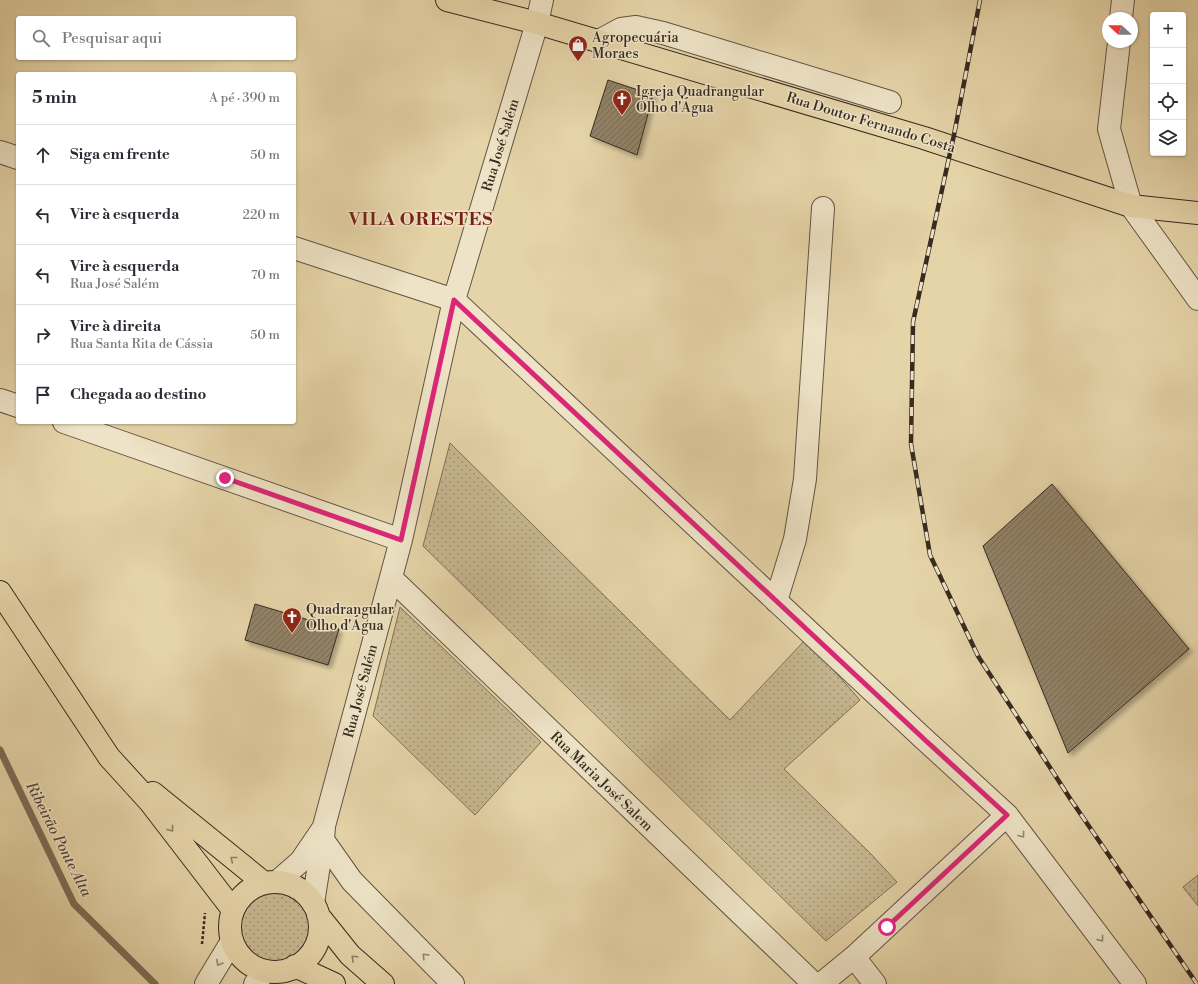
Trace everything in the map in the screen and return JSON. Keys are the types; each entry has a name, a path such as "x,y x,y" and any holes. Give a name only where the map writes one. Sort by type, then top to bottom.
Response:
{"main road":[{"name":"Rua Doutor Fernando Costa","path":"447,0 537,23 924,138 1131,206 1198,213"},
{"path":"0,592 109,757 150,802 233,910"},
{"path":"109,757 271,883"},
{"path":"315,909 320,930 316,944 308,958 295,966 260,977 251,965 240,955 232,941 230,926 233,910 240,898 251,889 271,883 291,885 304,892 350,956 383,984"},
{"path":"295,966 334,984"}],"street":[{"name":"Rua José Salém","path":"324,833 401,540 454,300 537,23 542,0"},
{"path":"1122,12 1123,0"},
{"path":"598,41 620,29 636,27 663,33 890,102"},
{"path":"1118,48 1109,129 1131,206 1198,299"},
{"path":"0,152 16,157"},
{"path":"776,601 795,539 805,479 823,208"},
{"path":"296,249 454,300 1007,815 1135,984"},
{"path":"0,400 16,405"},
{"path":"70,424 401,540"},
{"name":"Rua Maria José Salem","path":"391,578 814,984"},
{"path":"821,984 854,958 1007,815"},
{"path":"271,883 301,861 324,833"},
{"path":"315,909 324,833"},
{"path":"324,833 352,881 452,984"},
{"path":"206,984 232,941"},
{"path":"854,958 875,984"}],"shaded area":[{"path":"450,443 730,720 806,639 860,700 784,769 871,854 897,882 826,941 423,546"},
{"path":"400,607 541,742 475,815 373,716"},
{"path":"1198,875 1198,906 1183,887"},
{"path":"268,892 282,892 295,897 305,907 310,920 310,934 305,947 295,957 282,962 268,962 255,957 245,947 240,934 240,920 245,907 255,897"}],"building":[{"name":"Igreja Quadrangular Olho d'Água","path":"608,80 653,95 637,155 590,136"},
{"path":"1052,484 1189,649 1068,753 983,546"},
{"name":"Quadrangular Olho d'Água","path":"255,604 339,629 328,665 245,640"}],"waterway":[{"name":"Ribeirão Ponte Alta","path":"0,750 74,904 155,984"}],"railway":[{"path":"980,0 954,135 913,322 911,444 930,555 978,656 1071,800 1197,984"}],"place":[{"name":"Agropecuária Moraes","path":"578,62"},
{"name":"Igreja Quadrangular Olho d'Água","path":"622,116"},
{"name":"Quadrangular Olho d'Água","path":"292,634"}],"district":[{"name":"VILA ORESTES","path":"421,219"}],"route":[{"path":"225,478 401,540 454,300 1007,815 887,927"}]}
